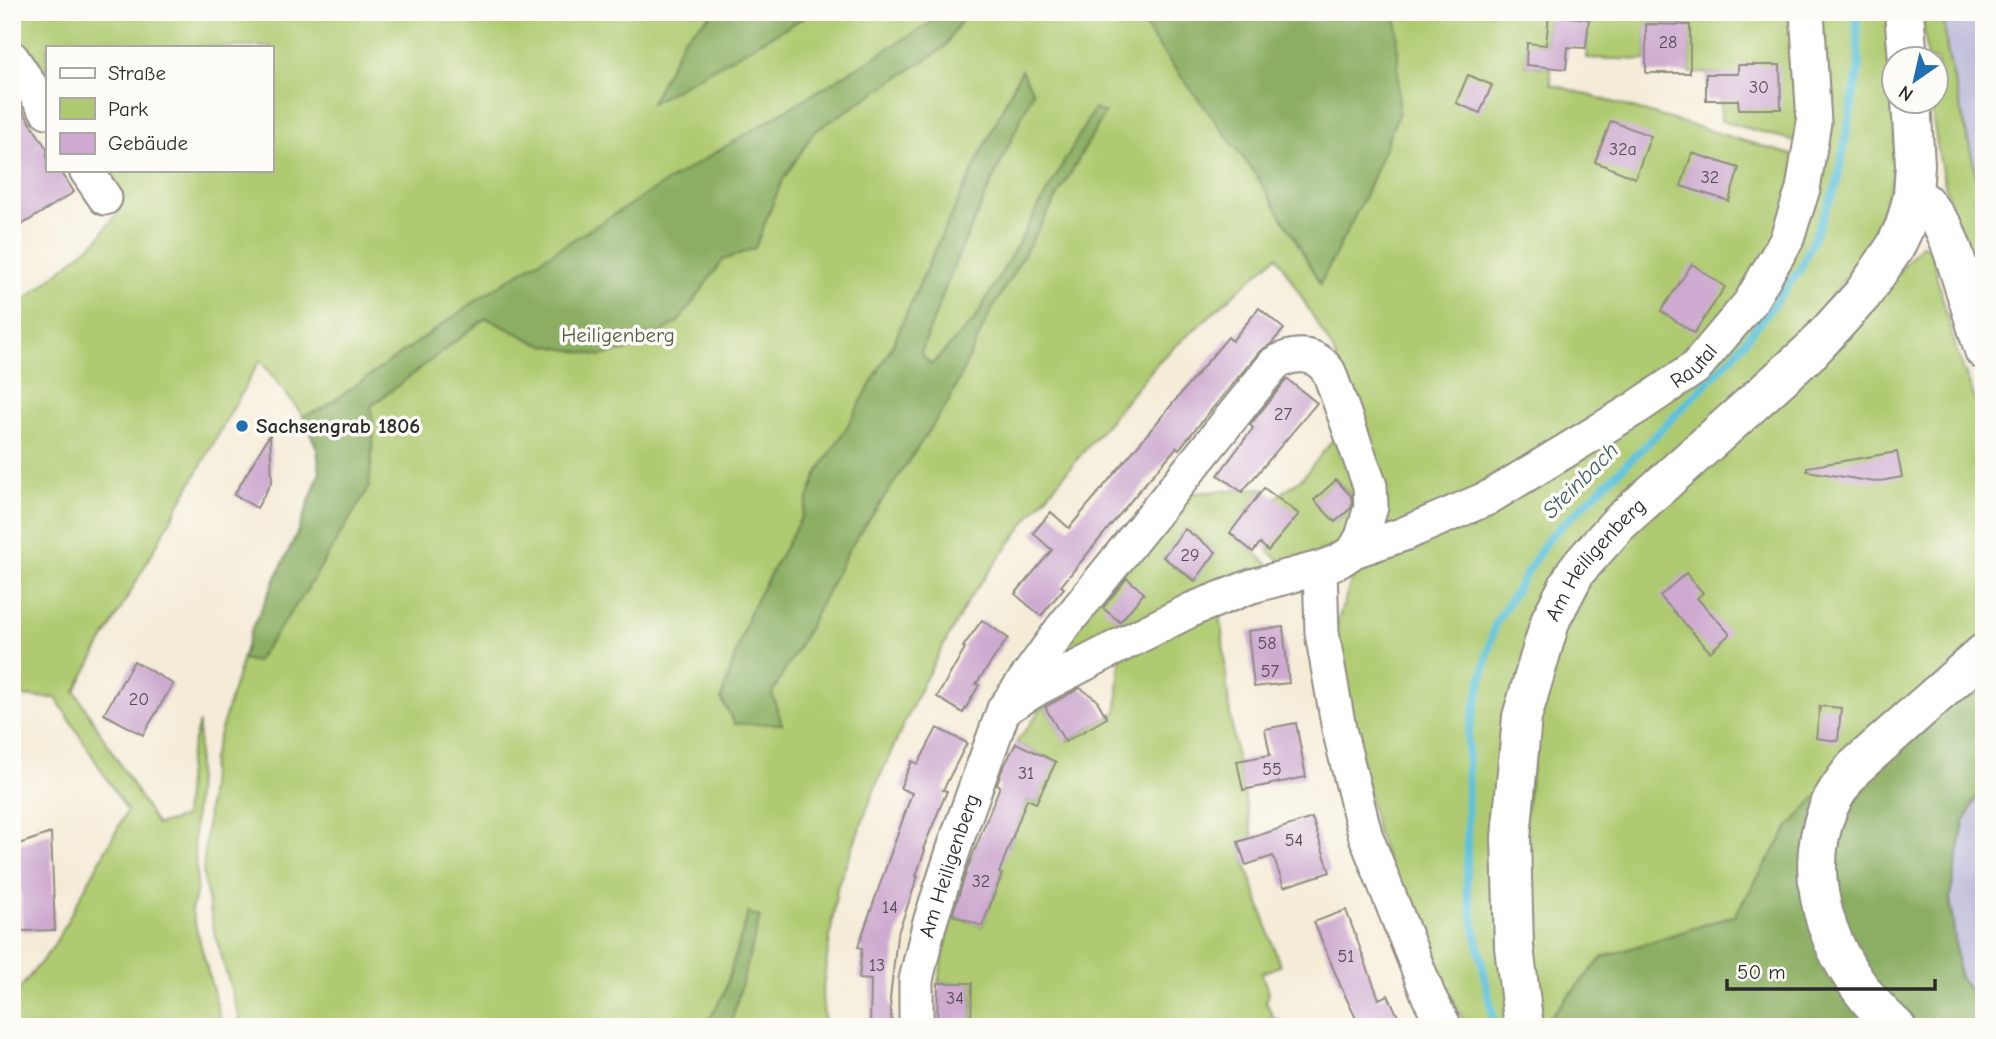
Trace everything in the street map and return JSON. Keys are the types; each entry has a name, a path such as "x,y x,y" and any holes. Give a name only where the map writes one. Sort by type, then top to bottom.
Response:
{"street":[{"name":"Rautal","path":"1354,551 1404,534 1488,498 1636,408 1695,368 1742,313 1786,241 1802,189 1814,122 1807,12"},
{"path":"1904,12 1907,46"},
{"path":"12,58 46,109"},
{"path":"1912,116 1915,164 1913,196 1924,202 1944,228 1984,350"},
{"path":"87,172 105,198"},
{"name":"Am Heiligenberg","path":"1524,1027 1514,947 1511,838 1522,717 1550,619 1576,571 1618,524 1812,350 1863,294 1895,247 1905,226 1913,196"},
{"name":"Am Heiligenberg","path":"916,1027 916,980 929,925 1004,709 1063,627 1266,374 1275,363 1289,356 1309,356 1324,365 1329,372 1370,486 1371,507 1362,537 1354,551"},
{"path":"1004,709 1040,687 1193,609 1252,586 1320,568 1339,561 1354,551"},
{"path":"1320,568 1322,633 1339,729 1365,834 1429,997 1445,1027"},
{"path":"1896,1027 1872,1004 1853,980 1827,925 1820,902 1817,876 1817,851 1822,829 1828,808 1854,768 1984,653"}],"shaded area":[{"path":"1943,12 1984,12 1984,208 1951,67 1951,46 1947,46"},
{"path":"1984,784 1984,1006 1959,976 1950,898 1964,822"}],"green space":[{"name":"Heiligenberg","path":"12,12 1803,12 1802,143 1721,121 1720,74 1690,73 1689,25 1647,24 1646,60 1586,58 1588,19 1549,15 1546,45 1527,44 1526,65 1551,68 1551,84 1799,157 1799,244 1816,12 1887,12 1890,46 1881,46 1881,116 1895,116 1896,125 1892,181 1872,238 1803,338 1539,617 1512,1027 1465,1027 1443,979 1433,982 1377,833 1334,632 1359,558 1352,407 1333,350 1277,256 1159,361 1034,511 969,599 922,685 877,783 837,888 822,994 825,1027 242,1027 214,931 203,874 212,759 251,631 299,529 320,472 317,448 303,416 260,360 75,691 157,825 184,817 189,758 199,722 194,838 197,883 191,909 223,1027 12,1027 12,998 53,947 127,811 56,698 12,696 12,311 98,239 120,209 97,172 273,172 273,46 46,46 46,91 12,37"},
{"path":"715,12 814,12 651,103 684,38"},
{"name":"Heiligenberg","path":"945,12 967,12 944,48 814,132 781,183 755,248 723,260 679,321 640,347 601,356 539,344 486,318 371,406 374,433 369,487 306,591 256,662 242,659 251,631 299,529 320,472 317,448 303,416 322,409 490,291"},
{"path":"1139,12 1397,12 1399,112 1365,196 1320,284 1254,172 1155,42"},
{"path":"1922,12 1943,12 1947,46 1926,46"},
{"path":"1951,67 1984,208 1984,319 1952,212 1932,116 1951,116"},
{"path":"1021,70 1033,92 955,263 921,353 931,365 975,319 1094,109 1105,113 987,319 949,401 848,551 772,693 782,724 735,724 721,699 750,611 802,516 817,474 893,344 935,249"},
{"path":"1922,244 1934,253 1937,278 1956,349 1984,422 1984,634 1831,781 1788,828 1735,915 1603,957 1541,1027 1521,844 1539,722 1560,625 1585,578 1897,274"},
{"path":"1343,427 1363,493 1347,541 1286,565 1268,551 1273,500 1304,476","holes":["1336,480 1357,502 1335,522 1315,500"]},
{"path":"1264,488 1231,533 1274,569 1052,673 1043,663 1181,494","holes":["1185,529 1216,552 1194,581 1164,558"]},
{"path":"1220,610 1229,707 1253,837 1239,843 1280,966 1261,973 1269,993 1266,1002 1281,1027 971,1027 972,984 938,983 951,915 982,926 1002,874 970,862 981,835 1009,846 1027,799 1036,803 1055,762 1016,743 1044,705 1066,742 1117,712 1120,658"},
{"path":"1984,670 1984,784 1964,822 1950,898 1959,976 1984,1006 1984,1027 1917,1027 1895,1010 1847,942 1828,852 1861,778"},
{"path":"1831,781 1811,826 1877,1027 1541,1027 1603,957 1735,915 1788,828"},
{"path":"748,913 760,917 730,1027 690,1027 711,1017 724,993"}],"building":[{"path":"1549,15 1589,19 1586,48 1568,47 1566,69 1526,65 1527,43 1546,45"},
{"path":"1646,24 1690,25 1690,73 1646,73"},
{"path":"1738,65 1780,65 1781,109 1739,109 1738,100 1706,100 1706,74 1738,74"},
{"path":"1468,75 1492,85 1480,113 1456,103"},
{"path":"12,94 46,147 46,172 61,172 74,192 12,231"},
{"path":"1611,121 1651,136 1635,178 1595,162"},
{"path":"1692,153 1739,168 1729,201 1681,186"},
{"path":"1692,264 1725,287 1694,333 1661,311"},
{"path":"1259,308 1284,329 1271,344 1260,351 1179,449 1177,447 1143,486 1061,586 1064,588 1041,616 1015,594 1052,550 1033,533 1051,512 1069,528 1228,337 1232,341"},
{"path":"1287,379 1317,403 1242,492 1218,475 1253,428 1250,425"},
{"path":"270,434 272,481 257,508 234,495"},
{"path":"1897,452 1902,477 1875,482 1807,471 1807,467"},
{"path":"1336,480 1351,496 1352,505 1335,522 1314,500"},
{"path":"1264,488 1299,514 1268,551 1260,543 1253,552 1230,533"},
{"path":"1185,529 1216,552 1195,581 1163,557"},
{"path":"1686,573 1703,593 1697,598 1730,634 1710,652 1660,596"},
{"path":"1127,578 1144,593 1120,622 1103,608"},
{"path":"982,620 1008,638 976,684 979,685 963,713 937,697 965,648 963,647"},
{"path":"1283,627 1289,683 1254,687 1248,631"},
{"path":"134,661 173,684 143,735 104,714"},
{"path":"1080,688 1096,699 1107,718 1065,742 1045,707"},
{"path":"1820,706 1841,708 1838,741 1816,738"},
{"path":"1296,723 1306,777 1243,790 1237,761 1270,755 1265,729"},
{"path":"937,728 967,743 943,790 947,791 923,849 925,850 918,876 897,936 890,999 892,1027 870,1027 871,980 859,979 862,948 858,947 912,793 900,788 912,761 918,764"},
{"path":"1016,743 1056,762 1036,803 1027,799 982,926 952,915 1000,786 997,784 1002,770"},
{"path":"1312,818 1330,872 1284,887 1273,856 1246,865 1238,842"},
{"path":"51,833 55,930 22,931 19,844"},
{"path":"1346,910 1379,999 1388,995 1403,1027 1360,1027 1314,922"},
{"path":"938,983 972,983 971,1027 937,1027"}],"waterway":[{"name":"Steinbach","path":"1495,1027 1467,889 1468,736 1495,624 1548,539 1640,451 1734,355 1800,270 1837,184 1859,67 1856,12"}],"place":[{"name":"Sachsengrab 1806","path":"242,426"}]}
